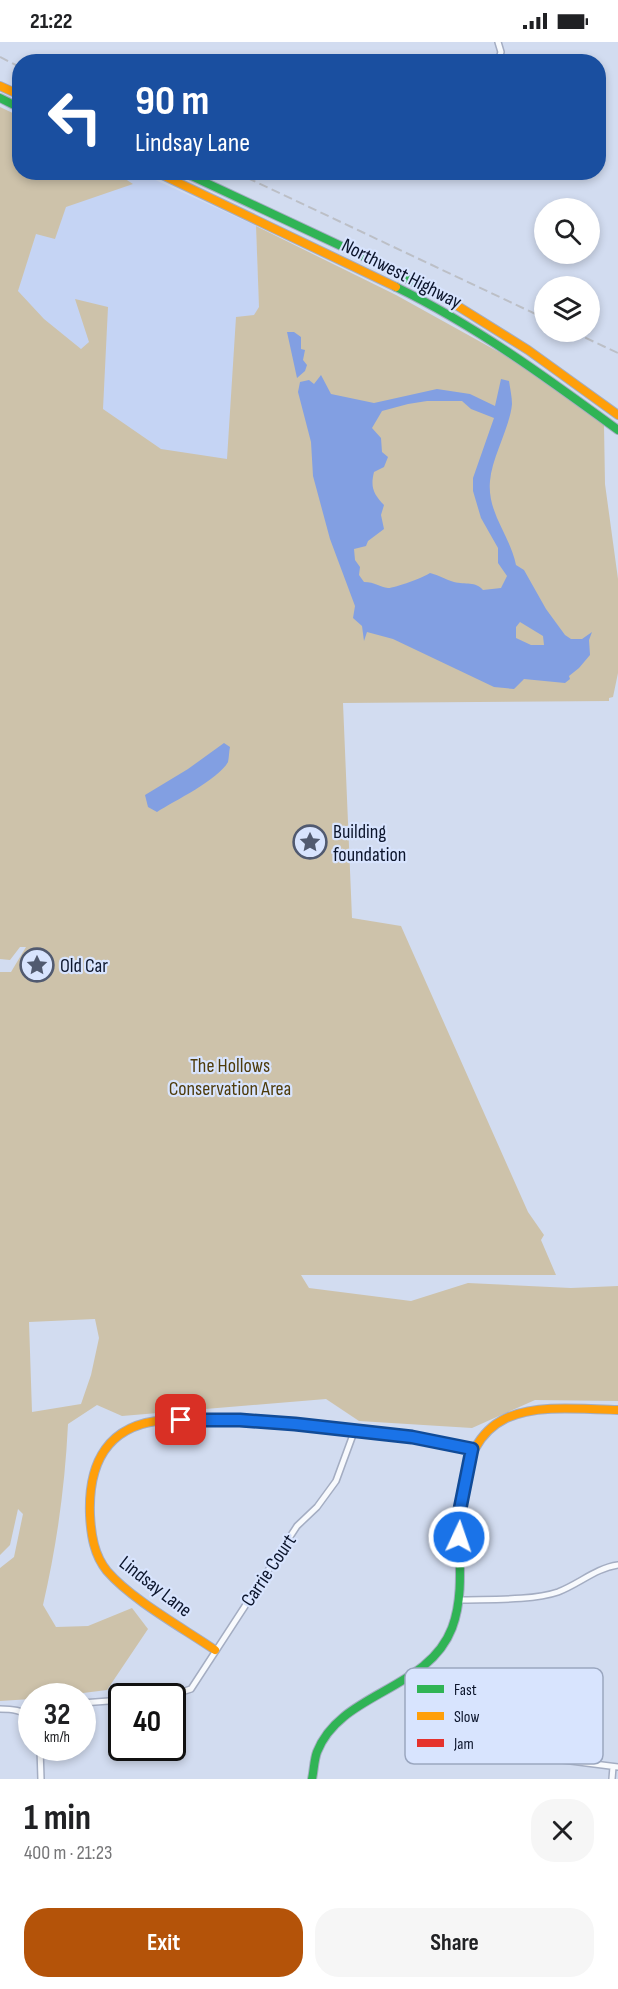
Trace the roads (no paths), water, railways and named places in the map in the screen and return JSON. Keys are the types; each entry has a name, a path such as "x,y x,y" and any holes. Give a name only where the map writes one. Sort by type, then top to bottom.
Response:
{"street":[{"name":"Northwest Highway","path":"173,180 427,302 523,360 618,430"},
{"name":"Northwest Highway","path":"200,180 390,270 452,303 531,351 618,415"},
{"path":"423,1668 433,1659 446,1641 459,1600 459,1514 472,1449 488,1429 506,1418 531,1411 618,1410"},
{"name":"Lindsay Lane","path":"215,1650 149,1606 102,1565 94,1544 90,1517 90,1491 93,1470 101,1453 112,1440 141,1423 167,1420 253,1421 412,1437 472,1449"},
{"name":"Carrie Court","path":"186,1691 191,1689 297,1526 317,1507 336,1481 354,1432"},
{"path":"459,1600 514,1599 557,1592 608,1567 618,1565"},
{"path":"312,1779 312,1764 317,1752 328,1732 338,1721 350,1711 405,1681"},
{"path":"0,1709 18,1711"},
{"path":"40,1761 41,1779"},
{"path":"592,1764 615,1767 612,1779"}],"water":[{"path":"287,332 294,332 301,337 301,349 305,350 303,360 307,365 305,371 297,378"},
{"path":"321,375 331,394 374,403 437,389 470,394 495,406 501,379 509,381 511,413 491,472 492,503 516,565 524,570 546,609 565,635 571,639 582,639 592,632 589,640 590,655 569,676 570,679 565,683 524,679 514,689 494,687 393,639 367,632 364,641 362,626 353,618 355,606 330,539 313,476 311,442 298,392 300,382 309,380 314,384","holes":["427,401 462,401 471,409 494,418 473,478 473,491 481,518 498,548 498,563 507,576 501,588 483,590 477,585 454,582 430,573 388,588 364,582 359,575 360,567 355,560 354,549 366,546 368,541 384,529 381,515 384,505 375,494 372,482 374,472 384,467 388,457 382,452 381,438 372,428 382,411","520,622 543,636 544,645 531,645 516,638 516,627"]},
{"path":"224,743 230,747 228,762 215,776 157,812 148,807 145,795 188,769"}],"railway":[{"path":"0,57 12,63"},
{"path":"252,180 534,313"},
{"path":"594,342 618,353"}],"place":[{"name":"Building foundation","path":"310,842"},
{"name":"Old Car","path":"37,965"}],"park label":[{"name":"The Hollows Conservation Area","path":"230,1076"}]}
